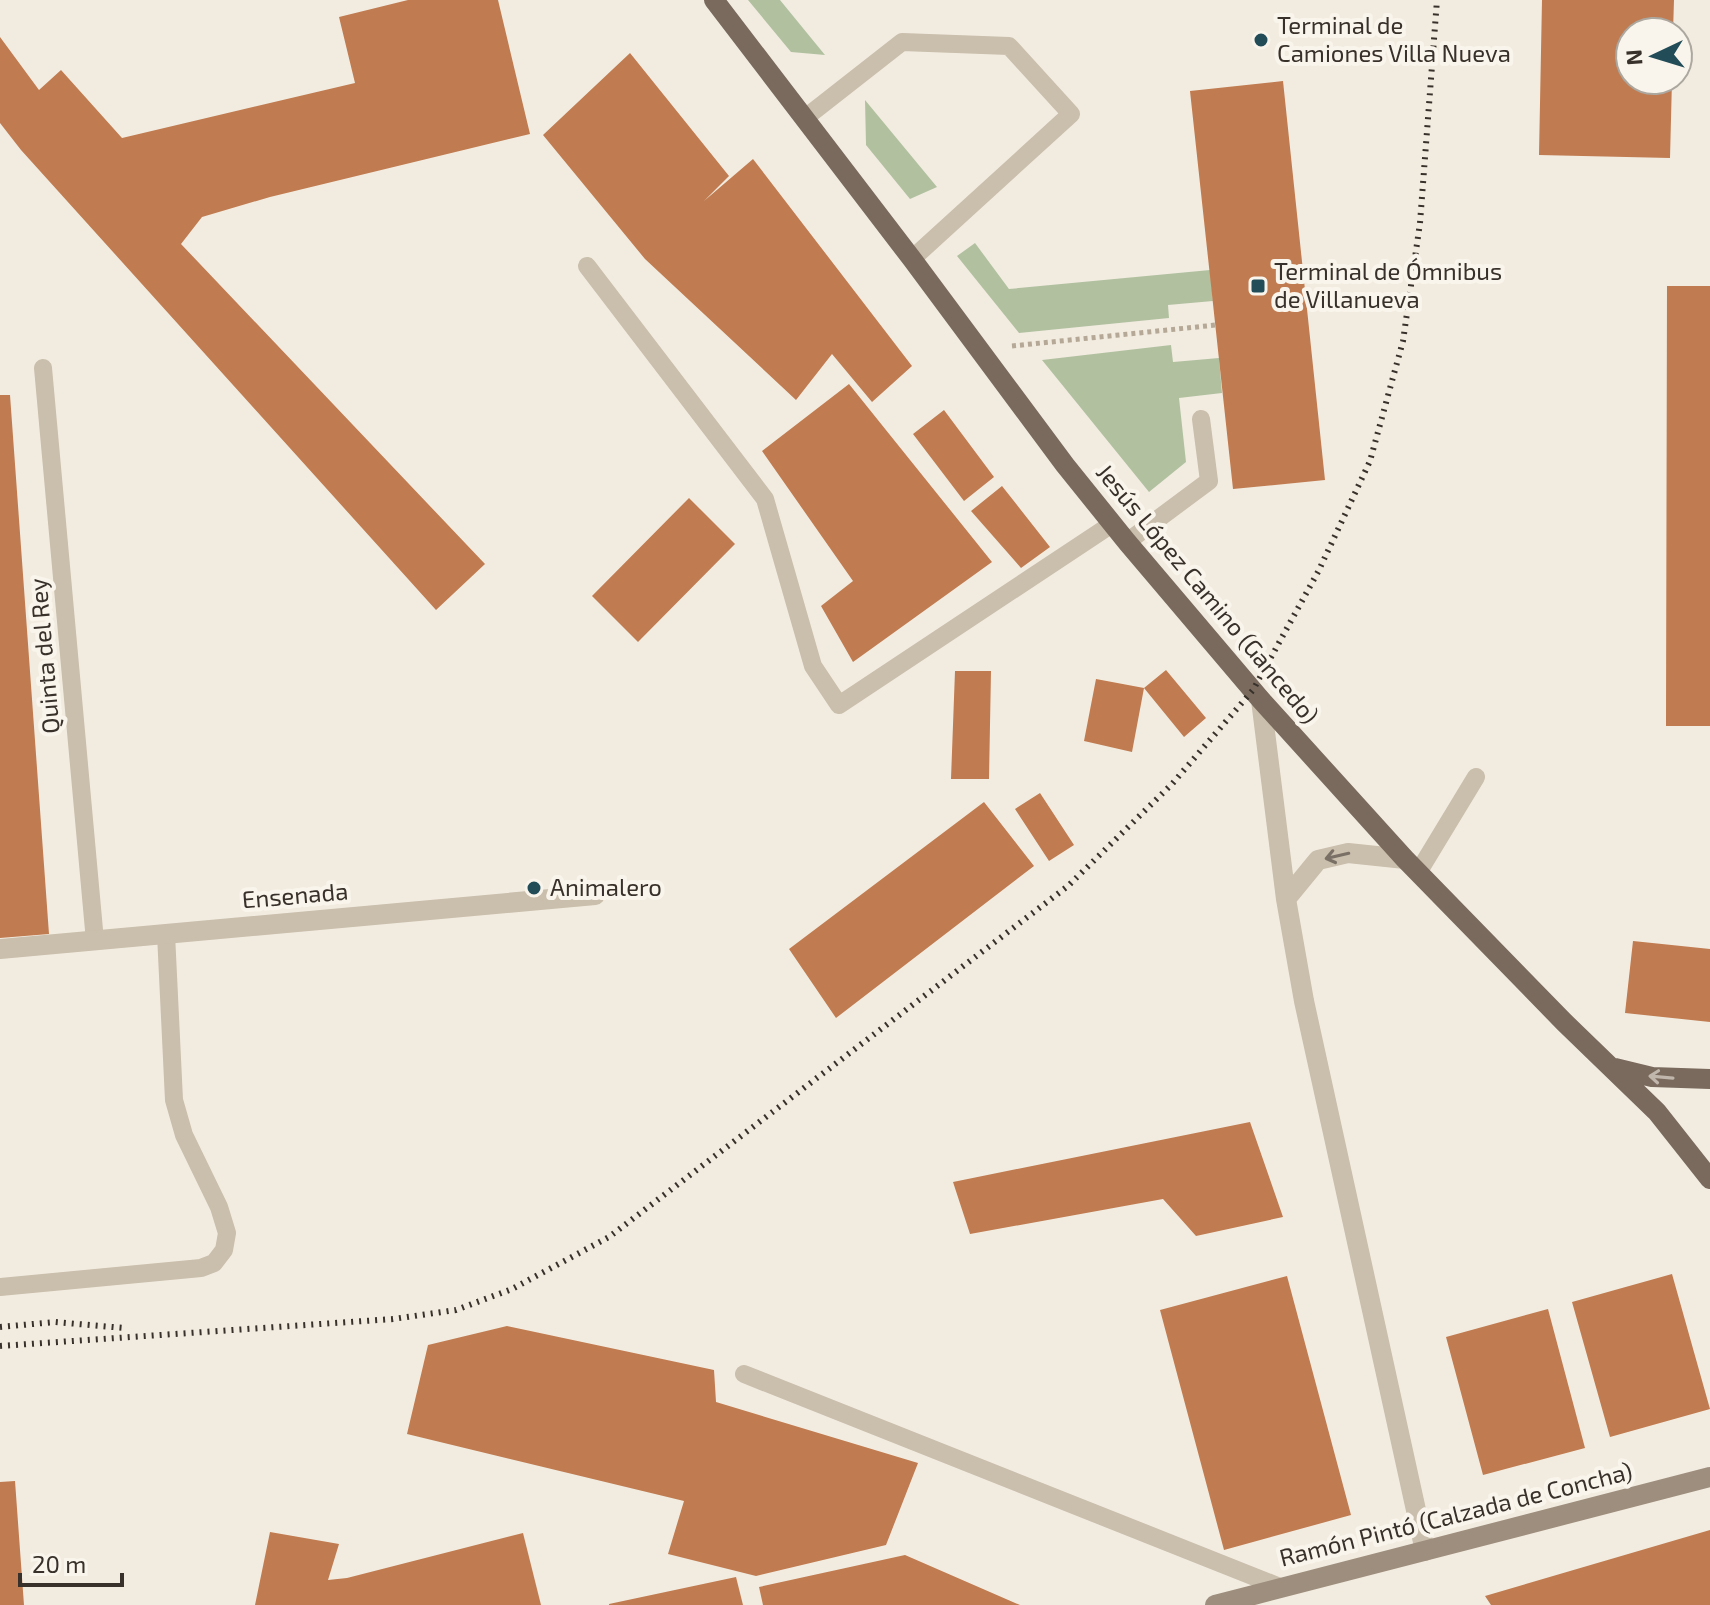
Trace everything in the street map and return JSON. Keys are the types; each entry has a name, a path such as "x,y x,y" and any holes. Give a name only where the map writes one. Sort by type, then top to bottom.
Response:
{"main road":[{"name":"Jesús López Camino (Gancedo)","path":"714,0 1127,542 1261,700 1412,865 1564,1022 1657,1112 1710,1179"},
{"path":"1613,1068 1652,1077 1710,1079"},
{"name":"Ramón Pintó (Calzada de Concha)","path":"1215,1605 1710,1477"}],"street":[{"path":"1261,700 1286,899 1304,1001 1425,1551"},
{"path":"1286,899 1318,860 1348,853 1412,865"},
{"name":"Ensenada","path":"0,949 595,895"}],"lane":[{"path":"805,118 902,42 1009,46 1071,114 912,259"},
{"path":"587,266 765,499 813,666 839,705 1112,524"},
{"name":"Quinta del Rey","path":"43,368 95,941"},
{"path":"1127,542 1209,481 1201,419"},
{"path":"1412,865 1476,777"},
{"path":"0,1287 201,1268 214,1263 224,1250 227,1233 219,1207 184,1135 174,1100 166,934"},
{"path":"744,1374 1280,1587"}],"path":[{"path":"979,350 1216,325"}],"green space":[{"path":"748,0 780,0 825,55 791,52"},
{"path":"865,100 937,187 910,199 866,145"},
{"path":"975,243 1009,289 1210,270 1213,301 1168,305 1169,318 1019,333 957,256"},
{"path":"1171,345 1173,362 1219,358 1222,393 1179,398 1186,462 1149,492 1042,360"}],"building":[{"path":"408,0 498,0 530,134 270,197 202,217 181,244 485,564 436,610 0,123 0,37 39,90 61,70 122,138 355,83 339,17"},
{"path":"1542,0 1674,0 1674,16 1614,16 1614,96 1672,96 1670,158 1539,155"},
{"path":"630,53 729,176 704,201 753,159 912,366 872,402 832,354 796,400 645,259 543,135"},
{"name":"Terminal de Ómnibus de Villanueva","path":"1283,81 1325,480 1233,489 1190,91"},
{"path":"1667,286 1710,286 1710,726 1666,726"},
{"path":"849,384 992,562 853,662 821,606 853,581 762,451"},
{"path":"0,395 10,395 49,934 0,938"},
{"path":"944,410 994,477 964,501 913,434"},
{"path":"1002,486 1050,547 1021,568 971,511"},
{"path":"689,498 735,544 638,642 592,596"},
{"path":"1166,670 1206,718 1184,737 1144,688"},
{"path":"955,671 991,671 989,779 951,779"},
{"path":"1096,679 1144,688 1132,752 1084,741"},
{"path":"1040,793 1074,845 1049,861 1015,809"},
{"path":"984,802 1034,866 836,1018 789,949"},
{"path":"1633,941 1710,949 1710,1022 1625,1013"},
{"path":"1250,1122 1283,1217 1196,1236 1163,1199 970,1234 953,1182"},
{"path":"1672,1274 1710,1409 1610,1437 1572,1302"},
{"path":"1287,1276 1351,1515 1224,1550 1160,1310"},
{"path":"1548,1309 1585,1448 1483,1475 1446,1337"},
{"path":"507,1326 714,1370 716,1402 918,1463 886,1545 756,1576 668,1554 684,1501 407,1434 428,1345"},
{"path":"15,1481 24,1605 0,1605 0,1482"},
{"path":"1710,1530 1710,1605 1491,1605 1485,1596"},
{"path":"270,1532 339,1544 328,1580 347,1578 523,1533 541,1605 255,1605"},
{"path":"905,1555 1020,1605 763,1605 759,1587"},
{"path":"736,1577 743,1605 609,1605 609,1604"}],"railway":[{"path":"0,1346 393,1319 456,1310 512,1289 609,1237 1068,886 1172,784 1253,690 1319,570 1370,461 1403,341 1420,223 1437,0"},
{"path":"0,1327 55,1322 124,1328"}],"place":[{"name":"Terminal de Camiones Villa Nueva","path":"1261,40"},
{"name":"Terminal de Ómnibus de Villanueva","path":"1258,286"},
{"name":"Animalero","path":"534,888"}]}
